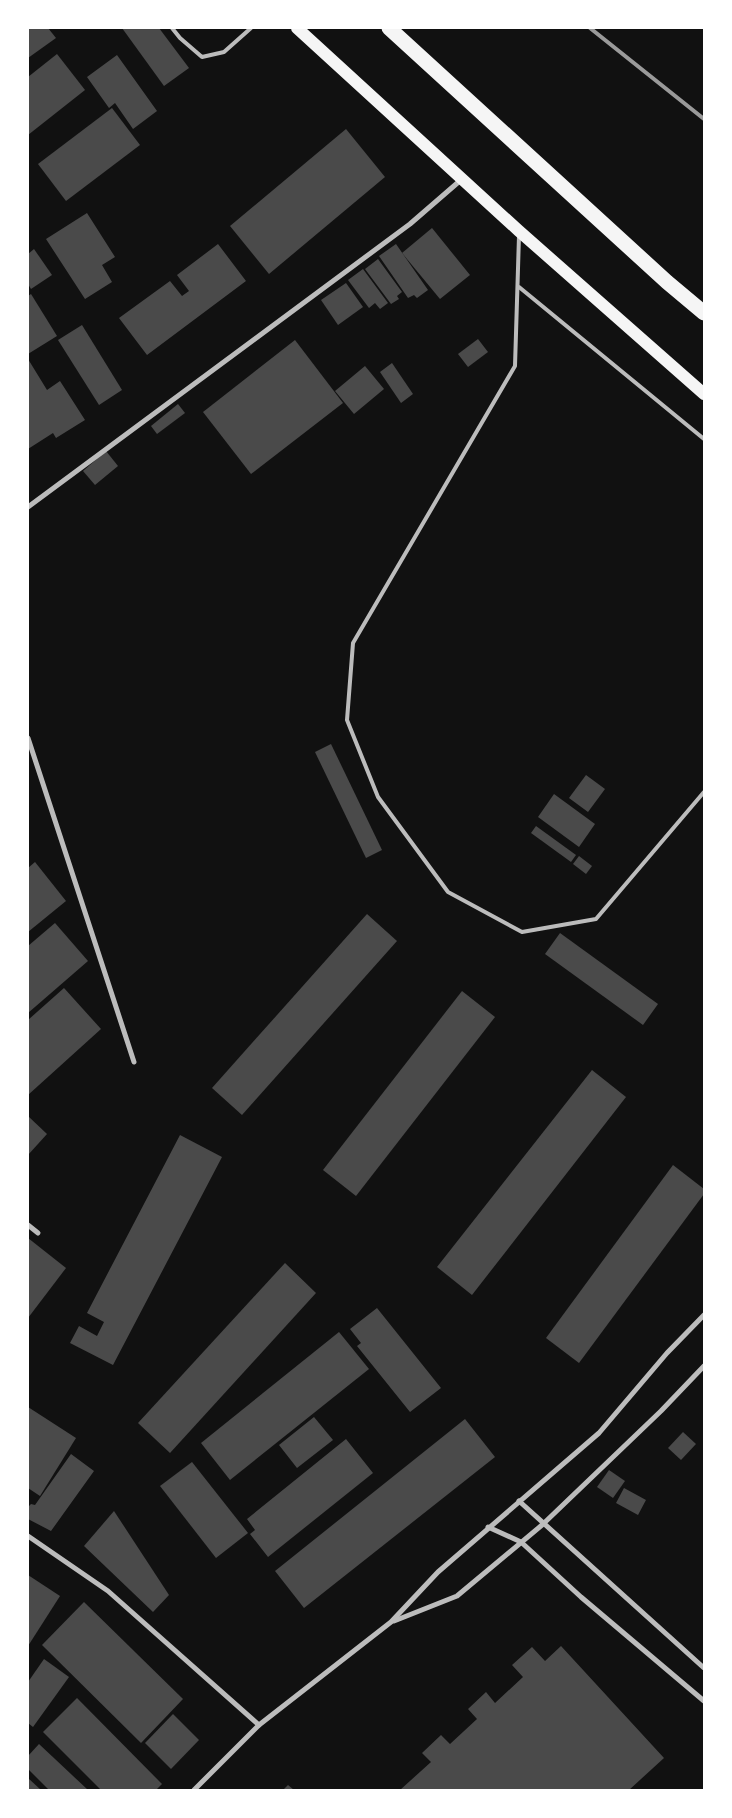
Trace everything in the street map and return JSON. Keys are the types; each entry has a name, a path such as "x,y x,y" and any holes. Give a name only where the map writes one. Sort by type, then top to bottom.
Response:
{"highway":[{"path":"389,28 667,282 704,313"}],"main road":[{"path":"297,28 519,231 704,394"}],"street":[{"path":"28,507 410,224 462,179"},
{"path":"28,738 134,1062"},
{"path":"28,1226 38,1233"},
{"path":"194,1790 259,1725 391,1622 438,1572 599,1433 667,1353 704,1315"},
{"path":"391,1622 457,1596 542,1524 661,1411 704,1366"},
{"path":"519,1501 542,1524 704,1668"},
{"path":"488,1527 521,1542 581,1597 704,1701"},
{"path":"28,1536 108,1591 259,1725"}],"lane":[{"path":"172,28 180,38 202,57 224,52 252,28"},
{"path":"519,231 515,366 353,642 347,720 378,797 448,892 522,932 596,919 704,792"},
{"path":"518,286 704,439"}],"building":[{"path":"28,28 48,28 56,38 28,58"},
{"path":"122,28 159,28 189,68 164,86"},
{"path":"57,54 85,90 28,135 28,77"},
{"path":"117,55 157,111 133,129 115,103 109,108 87,77"},
{"path":"112,108 140,145 66,201 38,164"},
{"path":"346,129 385,177 269,274 230,226"},
{"path":"87,213 115,257 102,265 112,282 85,299 46,239"},
{"path":"432,228 470,275 440,299 402,253"},
{"path":"218,244 246,281 147,355 119,318 170,281 182,296 189,291 177,275"},
{"path":"396,244 428,290 417,298 414,295 408,298 379,256"},
{"path":"34,249 52,275 31,289 28,284 28,254"},
{"path":"378,259 402,292 397,296 399,299 391,304 365,269"},
{"path":"363,269 388,303 380,309 375,303 369,308 348,280"},
{"path":"346,283 363,307 338,325 321,300"},
{"path":"31,294 57,336 28,354 28,296"},
{"path":"82,325 122,390 99,405 58,340"},
{"path":"478,339 488,352 468,367 458,354"},
{"path":"295,340 343,403 251,474 203,412"},
{"path":"28,359 47,390 60,381 85,420 56,438 53,433 28,449"},
{"path":"392,363 413,394 401,403 380,372"},
{"path":"365,366 384,389 354,414 335,391"},
{"path":"178,404 185,413 157,434 151,426"},
{"path":"106,451 118,466 95,485 83,471"},
{"path":"331,744 382,850 366,858 315,752"},
{"path":"586,775 605,789 588,812 569,798"},
{"path":"554,794 595,824 579,847 538,817"},
{"path":"536,826 576,855 571,862 531,833"},
{"path":"579,856 592,866 586,874 573,864"},
{"path":"35,862 66,901 28,932 28,868"},
{"path":"367,914 397,941 242,1115 212,1088"},
{"path":"55,923 88,961 28,1013 28,946"},
{"path":"560,933 658,1004 643,1025 545,954"},
{"path":"64,988 101,1029 28,1095 28,1020"},
{"path":"462,991 495,1017 356,1196 323,1170"},
{"path":"592,1070 626,1097 472,1295 437,1267"},
{"path":"28,1116 47,1134 28,1155"},
{"path":"180,1135 222,1157 113,1365 70,1343 79,1326 97,1336 104,1322 87,1313"},
{"path":"673,1165 704,1189 704,1194 579,1363 546,1338"},
{"path":"28,1238 66,1268 28,1318"},
{"path":"285,1263 316,1293 170,1453 138,1423"},
{"path":"377,1308 441,1388 410,1412 357,1346 361,1343 350,1329"},
{"path":"339,1332 369,1369 230,1480 201,1443"},
{"path":"28,1407 76,1438 40,1496 28,1488"},
{"path":"314,1417 333,1440 297,1468 279,1445"},
{"path":"465,1419 495,1457 304,1608 275,1571"},
{"path":"683,1432 696,1444 681,1460 668,1448"},
{"path":"346,1439 373,1473 268,1557 250,1534 255,1530 247,1519"},
{"path":"71,1454 94,1471 51,1531 28,1519 28,1507 31,1504 35,1505"},
{"path":"192,1462 248,1533 216,1558 160,1486"},
{"path":"609,1470 625,1481 613,1498 597,1487"},
{"path":"624,1488 646,1500 638,1515 616,1503"},
{"path":"114,1511 169,1595 153,1612 84,1546"},
{"path":"28,1575 60,1596 28,1646"},
{"path":"84,1602 183,1699 141,1743 42,1645"},
{"path":"561,1646 664,1758 629,1790 400,1790 431,1762 422,1753 441,1735 450,1744 477,1719 468,1709 486,1692 495,1703 523,1677 512,1665 532,1647 545,1661"},
{"path":"44,1659 69,1677 33,1727 28,1723 28,1682"},
{"path":"77,1698 162,1784 156,1790 101,1790 43,1732"},
{"path":"173,1714 199,1740 171,1769 145,1743"},
{"path":"39,1744 88,1790 49,1790 28,1769 28,1756"},
{"path":"28,1778 41,1790 28,1790"},
{"path":"288,1785 294,1790 283,1790"}],"railway":[{"path":"590,28 704,119"}]}
